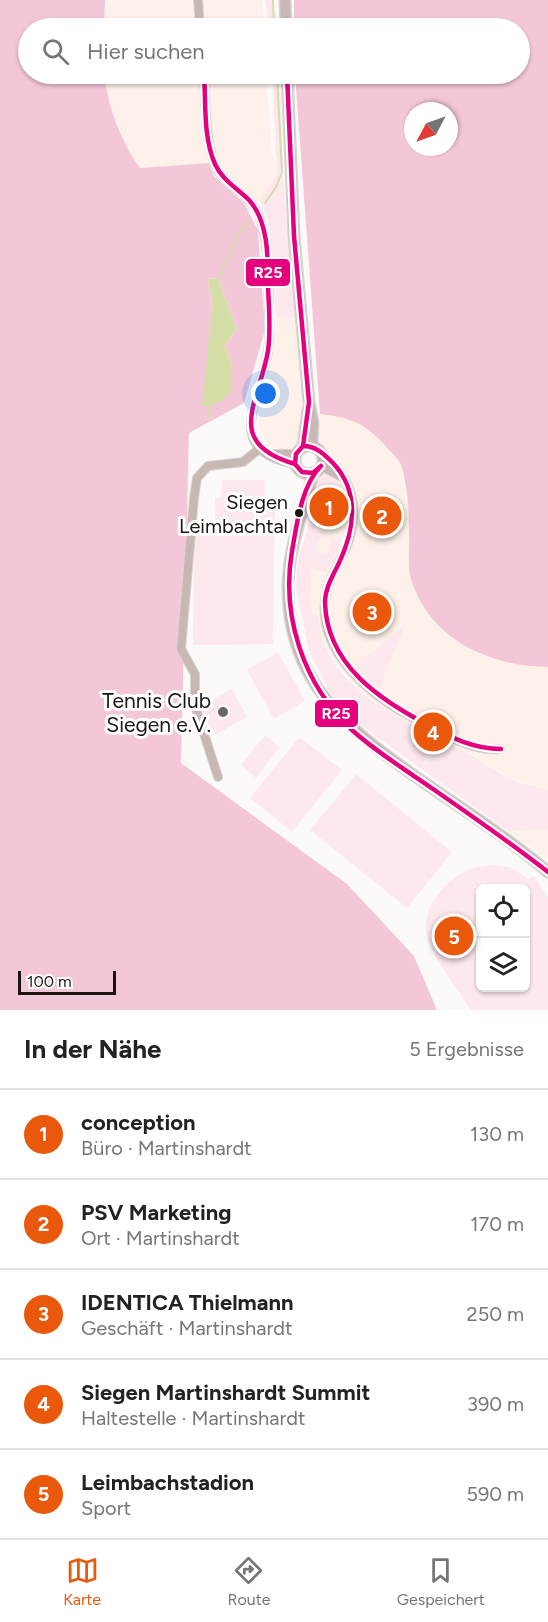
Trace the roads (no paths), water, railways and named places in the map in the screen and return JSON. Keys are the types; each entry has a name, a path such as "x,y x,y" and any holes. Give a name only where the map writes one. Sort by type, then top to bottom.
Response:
{"main road":[{"path":"285,0 286,18"},
{"path":"287,84 294,236 309,402 313,422 302,506 290,558 289,599 301,653 322,695 364,740 548,872"}],"street":[{"path":"198,0 199,18"},
{"path":"205,84 214,164 227,182 254,206 263,231 270,328 267,357 252,412 251,431 262,452 274,459 308,460 345,479 353,497 352,524 346,547 330,581 325,603 327,626 338,651 371,689 408,715 478,749 501,749"},
{"path":"218,777 195,706 195,674 181,649 194,498 197,478 208,466 243,462 262,452"}],"waterway":[{"path":"273,0 274,18"},
{"path":"265,203 276,187 282,172 278,84"},
{"path":"216,280 228,260 236,237 249,221"},
{"path":"208,419 209,404"}],"place":[{"name":"conception","path":"329,507"},
{"name":"Siegen Leimbachtal","path":"299,513"},
{"name":"PSV Marketing","path":"382,516"},
{"name":"IDENTICA Thielmann","path":"372,612"},
{"name":"Tennis Club Siegen e.V.","path":"223,712"},
{"name":"Siegen Martinshardt Summit","path":"433,732"},
{"name":"Leimbachstadion","path":"454,936"}]}
